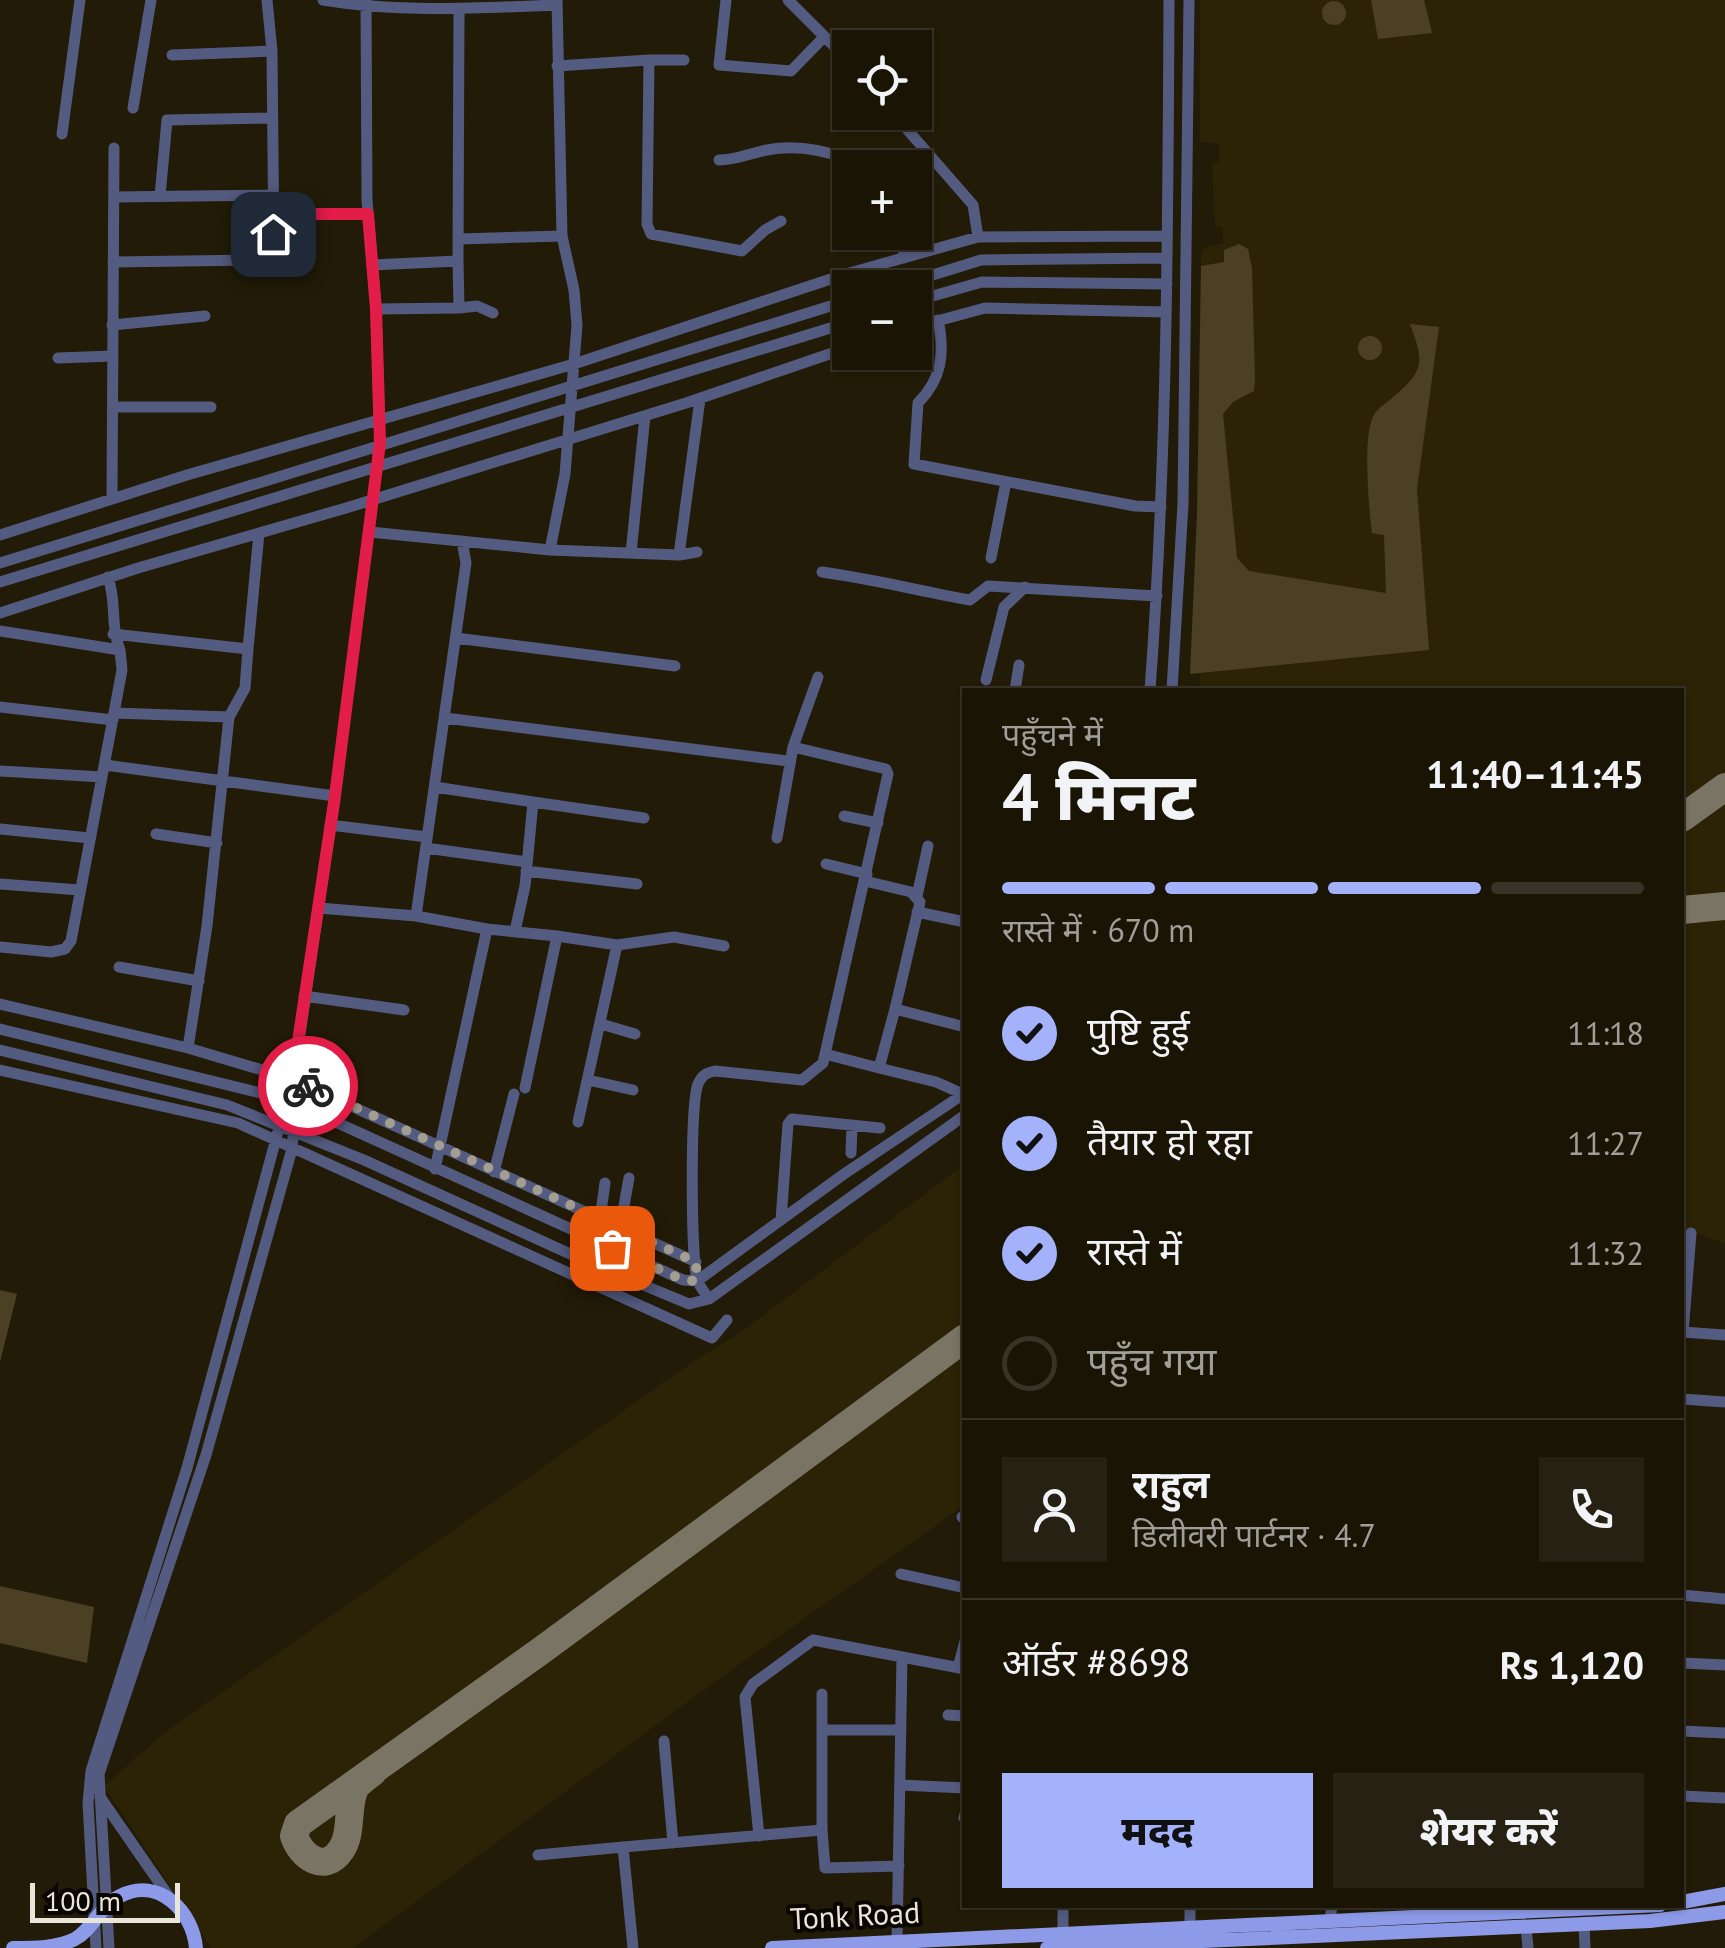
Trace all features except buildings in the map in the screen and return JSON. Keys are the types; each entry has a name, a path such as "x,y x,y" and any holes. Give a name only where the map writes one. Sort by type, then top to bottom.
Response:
{"main road":[{"path":"14,1948 48,1948 69,1942 85,1932 119,1896 140,1891 164,1895 179,1906 194,1928 196,1948"},
{"path":"1684,1902 1725,1894"},
{"name":"Tonk Road","path":"772,1948 1190,1926 1212,1938 1331,1912 1519,1908"},
{"name":"Tonk Road","path":"1047,1948 1698,1918 1725,1912"}],"street":[{"path":"62,134 80,0"},
{"path":"133,108 151,0"},
{"path":"112,262 262,260 274,254 272,50 267,0"},
{"path":"323,0 459,9 556,3 562,236 577,325 572,409 550,550"},
{"path":"726,0 719,65 791,71 824,36"},
{"path":"788,0 832,46"},
{"path":"1150,688 1161,507 1168,0"},
{"path":"1172,688 1183,504 1189,0"},
{"path":"96,1948 88,1803 90,1771 187,1468 275,1141 290,1101 335,796 382,419 368,214 366,4"},
{"path":"458,308 459,9"},
{"path":"172,55 272,50"},
{"path":"649,60 651,234 742,251 782,221"},
{"path":"557,66 684,60"},
{"path":"160,196 167,120 272,118"},
{"path":"908,130 973,206 978,237"},
{"path":"719,160 805,147 832,157"},
{"path":"112,499 114,148"},
{"path":"114,197 272,195"},
{"path":"272,214 368,214"},
{"path":"459,239 562,236"},
{"path":"0,535 574,364 978,237 1167,236"},
{"path":"903,250 904,258"},
{"path":"932,276 982,260 1167,270 1187,275"},
{"path":"372,266 458,262"},
{"path":"932,296 982,282 1167,270"},
{"path":"376,309 477,306 493,313"},
{"path":"0,563 832,306"},
{"path":"932,322 984,308 1166,312"},
{"path":"112,325 205,316"},
{"path":"938,320 944,350 932,389 918,404 914,464 1134,506 1161,507"},
{"path":"0,582 832,328"},
{"path":"0,613 700,399 832,353"},
{"path":"58,358 112,356"},
{"path":"679,555 700,399"},
{"path":"113,408 211,406"},
{"path":"631,553 645,416"},
{"path":"990,558 1006,482"},
{"path":"370,532 550,550 679,555 697,552"},
{"path":"188,1048 230,717 245,688 259,533"},
{"path":"416,916 466,563 462,542"},
{"path":"822,572 890,581 970,600 988,586 1177,604"},
{"path":"0,947 50,952 65,949 71,941 122,670 113,634 114,605 108,577"},
{"path":"986,680 1004,606 1025,587"},
{"path":"0,632 120,650"},
{"path":"113,634 248,649"},
{"path":"456,638 676,666"},
{"path":"1014,688 1019,666"},
{"path":"777,838 788,762 818,676"},
{"path":"0,707 113,716 230,717"},
{"path":"445,718 788,762"},
{"path":"709,1299 697,1281 696,1262 693,1158 698,1083 715,1071 802,1080 824,1063 888,774 886,769 793,747"},
{"path":"0,770 103,771 224,781 335,796"},
{"path":"434,788 644,818"},
{"path":"515,931 527,866 532,802"},
{"path":"844,816 878,823"},
{"path":"330,824 527,866 637,884"},
{"path":"0,830 90,838"},
{"path":"156,834 217,843"},
{"path":"879,1068 918,912 917,896 928,846"},
{"path":"826,864 917,896"},
{"path":"0,884 80,890"},
{"path":"319,908 416,916 487,930 617,946 674,937 724,946"},
{"path":"918,912 962,921"},
{"path":"435,1169 487,930"},
{"path":"494,1172 519,1091 557,936"},
{"path":"578,1122 617,946"},
{"path":"118,968 199,980"},
{"path":"304,996 404,1010"},
{"path":"0,1004 294,1076 439,1148 696,1262"},
{"path":"895,1009 962,1026"},
{"path":"601,1024 635,1034"},
{"path":"0,1029 290,1101 683,1280 697,1281 962,1095"},
{"path":"0,1050 227,1105 280,1124 690,1304 709,1299 962,1117"},
{"path":"824,1054 936,1082 962,1093"},
{"path":"0,1070 238,1123 712,1338 728,1320"},
{"path":"588,1080 633,1090"},
{"path":"109,1948 99,1774 206,1454 292,1149 290,1101"},
{"path":"782,1220 788,1124 798,1118 880,1128"},
{"path":"850,1153 852,1124"},
{"path":"620,1228 630,1178"},
{"path":"600,1219 605,1182"},
{"path":"1684,1320 1691,1233"},
{"path":"1684,1332 1725,1335"},
{"path":"1684,1399 1725,1402"},
{"path":"902,1574 962,1587"},
{"path":"1684,1595 1725,1599"},
{"path":"759,1836 745,1697 753,1684 813,1640 961,1669"},
{"path":"897,1940 902,1657"},
{"path":"1684,1663 1725,1666"},
{"path":"822,1694 824,1868 898,1866"},
{"path":"948,1715 962,1716"},
{"path":"822,1730 901,1730"},
{"path":"1684,1731 1725,1733"},
{"path":"664,1741 673,1843"},
{"path":"900,1785 962,1788"},
{"path":"98,1793 204,1948"},
{"path":"1684,1796 1725,1798"},
{"path":"538,1855 822,1830"},
{"path":"623,1847 633,1948"},
{"path":"1063,1908 1064,1932"},
{"path":"1190,1908 1190,1926"},
{"path":"1584,1924 1585,1948"},
{"path":"1526,1927 1528,1948"}],"shaded area":[{"path":"1200,0 1725,0 1725,1244 1684,1228 1684,688 1199,688 1200,673 1190,674 1201,251 1223,243 1223,227 1215,227 1212,163 1219,162 1219,143 1200,142"},
{"path":"1371,0 1424,0 1432,33 1378,39"},
{"path":"1334,1 1343,4 1343,22 1334,25 1325,22 1322,13 1325,4"},
{"path":"1239,244 1248,249 1252,268 1254,391 1233,402 1223,414 1237,558 1249,571 1386,593 1384,535 1372,533 1369,507 1370,425 1375,413 1410,381 1419,366 1410,324 1439,327 1417,489 1429,650 1190,674 1201,266 1224,262 1224,250"},
{"path":"1370,336 1379,339 1379,357 1370,360 1361,357 1358,348 1361,339"},
{"path":"962,1166 962,1507 709,1686 353,1948 211,1948 104,1786 167,1731 741,1332"},
{"path":"0,1290 17,1294 0,1362"},
{"path":"0,1586 94,1607 87,1663 0,1643"}],"taxiway":[{"path":"1684,817 1725,787"},
{"path":"1684,910 1725,906"},
{"path":"373,1772 355,1788 341,1850 328,1861 308,1856 294,1836 298,1824 542,1650 962,1340"}],"way so far":[{"path":"308,1086 696,1262 697,1281 683,1280 612,1248"}],"route":[{"path":"273,234 272,214 368,214 382,419 335,796 294,1068 288,1078 308,1086"}]}
